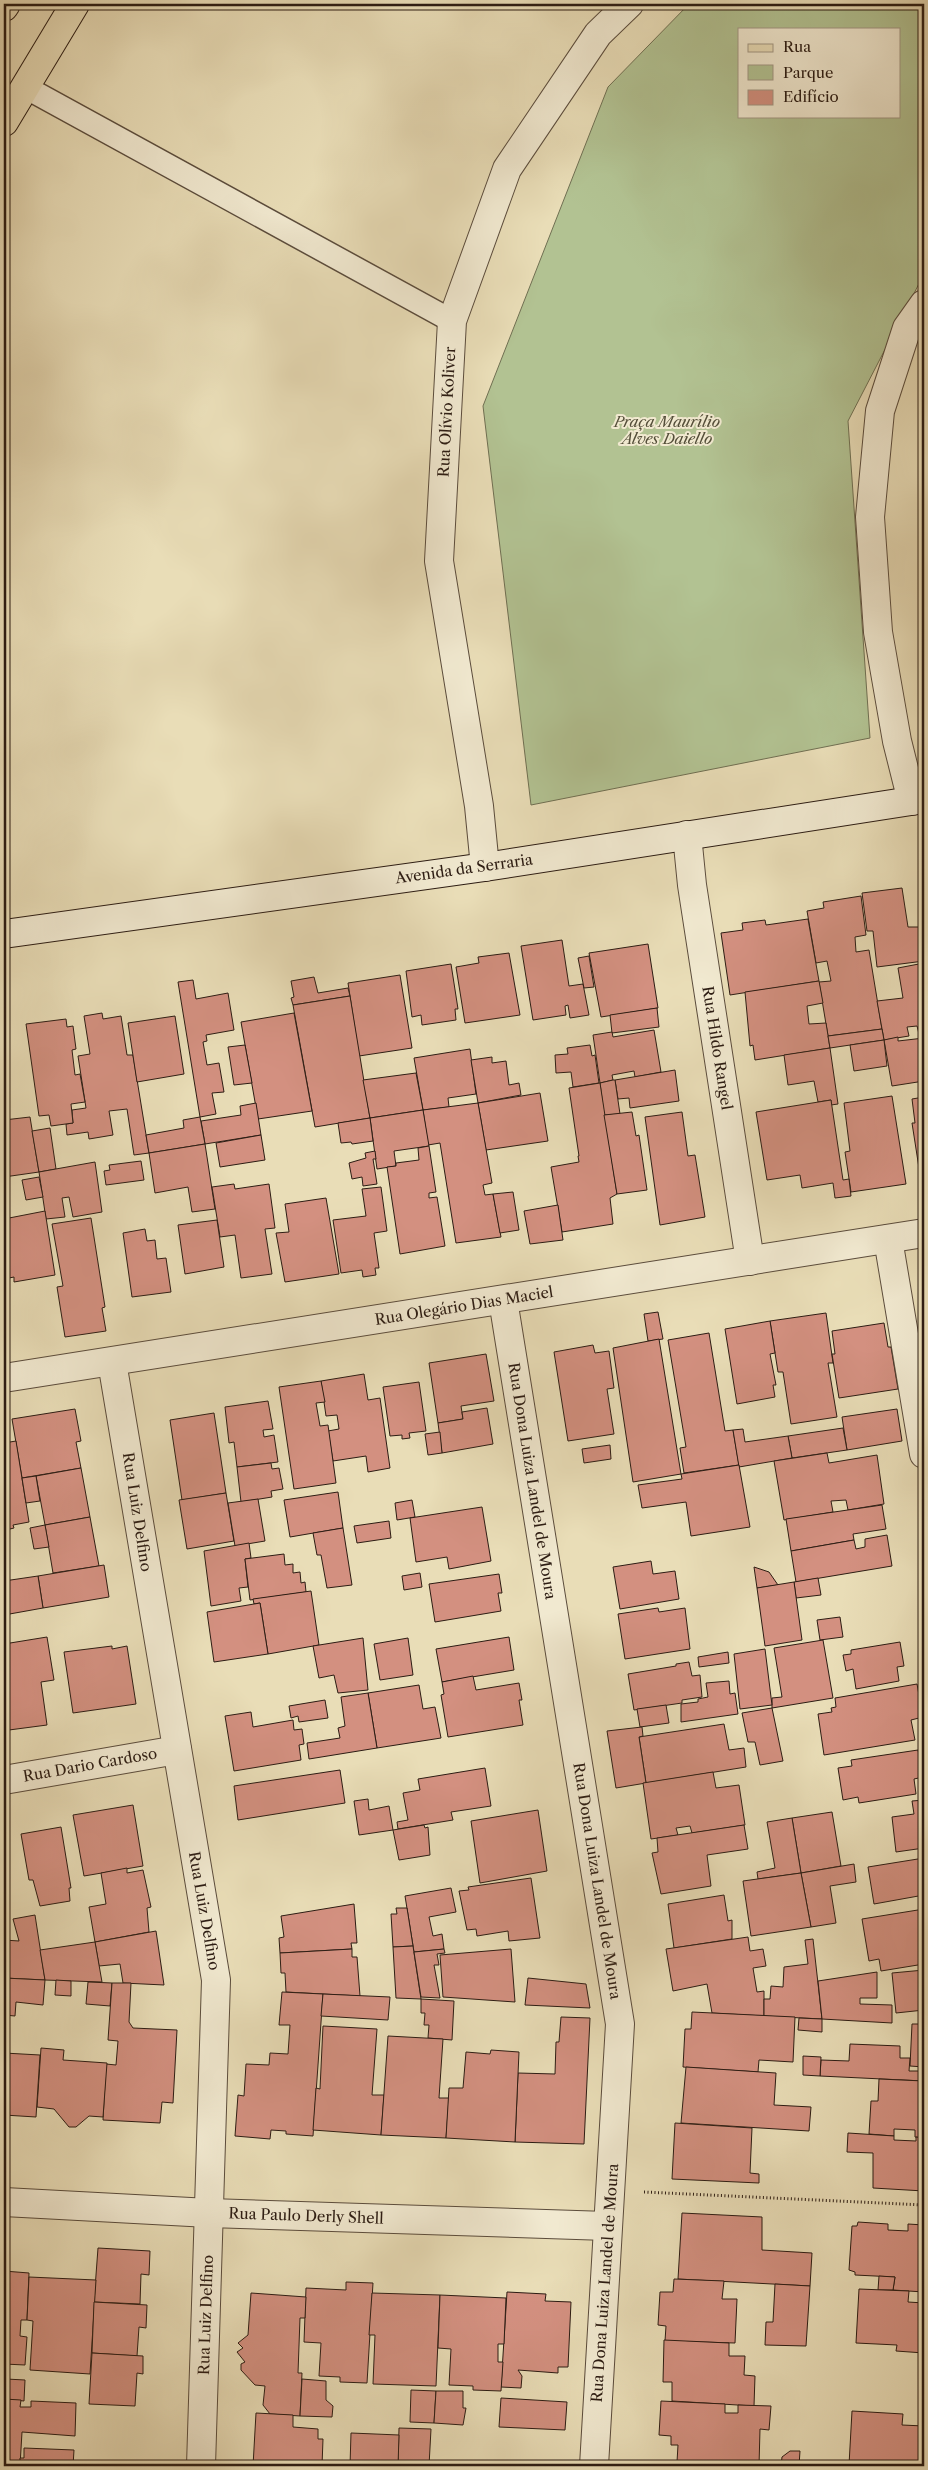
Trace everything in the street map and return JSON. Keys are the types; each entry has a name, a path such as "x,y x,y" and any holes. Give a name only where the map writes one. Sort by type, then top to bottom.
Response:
{"main road":[{"path":"4,122 75,4"}],"street":[{"name":"Rua Olívio Koliver","path":"485,867 479,806 438,561 452,321 507,169 598,34 629,4"},
{"path":"918,800 897,740 878,632 870,517 880,411 907,328 924,304"},
{"name":"Avenida da Serraria","path":"4,934 485,867 687,834 918,800"},
{"name":"Rua Hildo Rangel","path":"687,834 692,885 750,1261"},
{"name":"Rua Olegário Dias Maciel","path":"4,1378 924,1233"},
{"path":"888,1239 924,1454"},
{"name":"Rua Dona Luiza Landel de Moura","path":"503,1300 620,2024 594,2466"},
{"name":"Rua Luiz Delfino","path":"112,1362 216,1980 201,2466"},
{"name":"Rua Dario Cardoso","path":"4,1780 177,1750"},
{"name":"Rua Paulo Derly Shell","path":"4,2202 209,2213 608,2226"}],"lane":[{"path":"25,87 452,321"}],"path":[{"path":"611,2190 924,2204"}],"green space":[{"name":"Praça Maurílio Alves Daiello","path":"689,4 924,4 924,274 848,421 870,738 531,805 483,406 608,87"}],"building":[{"path":"920,885 924,885 924,912"},
{"path":"902,888 908,927 920,927 924,961 877,967 873,931 867,931 862,893"},
{"path":"861,896 866,935 855,937 856,952 869,950 882,1029 828,1036 819,982 831,981 827,961 816,963 807,911 824,908 823,902"},
{"path":"808,919 819,981 730,995 721,933 743,930 742,923 765,920 766,925"},
{"path":"920,923 924,923 924,950 920,927"},
{"path":"562,940 569,986 583,984 589,1015 570,1018 568,1005 565,1006 566,1015 533,1020 521,946"},
{"path":"648,944 658,1008 601,1017 589,953"},
{"path":"509,953 520,1015 465,1023 456,967 479,963 478,957"},
{"path":"589,956 594,987 584,988 578,958"},
{"path":"924,963 924,1034 919,1034 917,1026 907,1027 909,1036 884,1040 877,1001 903,998 898,968"},
{"path":"451,964 458,1009 455,1009 456,1020 422,1025 421,1015 412,1017 406,971"},
{"path":"400,975 412,1048 359,1056 348,983"},
{"path":"314,977 318,993 348,988 350,996 293,1005 291,998 294,997 291,981"},
{"path":"193,980 196,999 228,993 234,1030 206,1035 207,1041 203,1042 207,1065 219,1063 224,1092 212,1093 216,1114 200,1117 178,982"},
{"path":"819,981 823,1003 807,1006 809,1024 826,1023 830,1048 755,1060 753,1045 750,1046 745,992"},
{"path":"350,996 370,1118 315,1127 293,1005"},
{"path":"657,1008 659,1027 612,1033 610,1015"},
{"path":"102,1013 103,1019 121,1016 127,1055 133,1055 149,1153 134,1155 127,1109 109,1111 113,1135 89,1139 88,1132 67,1135 66,1124 73,1123 72,1110 86,1108 78,1056 90,1054 84,1016"},
{"path":"294,1013 312,1111 258,1119 241,1022"},
{"path":"175,1016 184,1074 137,1082 128,1023"},
{"path":"66,1019 67,1027 73,1026 76,1049 72,1050 75,1075 80,1074 85,1102 71,1104 73,1123 51,1126 49,1115 39,1116 26,1024"},
{"path":"882,1029 884,1040 830,1048 828,1036"},
{"path":"654,1030 661,1072 635,1077 634,1071 612,1075 613,1080 600,1083 593,1035 612,1032 613,1037"},
{"path":"898,1037 898,1041 924,1038 924,1081 892,1086 884,1040"},
{"path":"884,1040 887,1066 854,1071 850,1045"},
{"path":"245,1045 252,1083 234,1085 228,1047"},
{"path":"590,1045 592,1056 595,1055 599,1083 573,1087 571,1072 556,1073 555,1055 568,1054 567,1048"},
{"path":"830,1048 838,1104 831,1105 831,1100 818,1102 814,1081 788,1085 784,1055"},
{"path":"470,1049 476,1094 448,1098 449,1107 423,1110 414,1058"},
{"path":"492,1057 492,1063 506,1061 509,1085 519,1083 521,1095 478,1103 471,1060"},
{"path":"675,1070 679,1101 630,1108 629,1098 618,1099 615,1080"},
{"path":"416,1073 423,1110 370,1118 363,1080"},
{"path":"615,1080 620,1114 604,1115 600,1083"},
{"path":"600,1083 617,1194 610,1198 613,1224 562,1232 551,1167 579,1162 569,1088"},
{"path":"540,1093 548,1141 486,1150 478,1103"},
{"path":"892,1096 906,1184 851,1192 845,1152 850,1151 844,1103"},
{"path":"924,1097 924,1181 921,1181 912,1123 915,1123 912,1099"},
{"path":"831,1100 843,1180 849,1179 851,1196 835,1198 833,1183 802,1188 800,1175 767,1180 756,1112"},
{"path":"256,1103 261,1135 205,1144 201,1121 241,1115 240,1106"},
{"path":"478,1103 492,1183 483,1185 485,1195 493,1194 501,1237 456,1243 440,1143 428,1145 423,1110"},
{"path":"423,1110 429,1146 394,1151 396,1166 377,1169 370,1118"},
{"path":"632,1112 636,1136 639,1135 647,1190 617,1194 604,1115"},
{"path":"682,1112 688,1156 695,1155 705,1217 660,1225 645,1117"},
{"path":"30,1117 39,1172 4,1177 4,1120"},
{"path":"200,1117 205,1144 149,1153 146,1135 184,1128 183,1120"},
{"path":"370,1118 373,1141 352,1144 351,1142 341,1143 338,1123"},
{"path":"50,1128 56,1169 39,1172 32,1131"},
{"path":"261,1135 265,1160 220,1167 216,1143"},
{"path":"205,1144 215,1209 192,1212 188,1187 155,1193 149,1153"},
{"path":"429,1146 436,1192 429,1193 429,1198 437,1197 445,1246 400,1254 387,1167 396,1166 396,1163 419,1160 418,1148"},
{"path":"375,1151 376,1159 373,1159 377,1184 363,1186 362,1177 352,1179 349,1163 366,1158 365,1153"},
{"path":"141,1161 144,1180 106,1185 104,1171 110,1170 109,1165"},
{"path":"95,1162 102,1212 73,1217 69,1197 62,1198 65,1217 46,1219 39,1172"},
{"path":"39,1177 43,1197 26,1200 22,1180"},
{"path":"234,1184 235,1189 269,1184 275,1228 265,1229 272,1274 241,1278 235,1235 220,1237 212,1187"},
{"path":"381,1187 387,1231 374,1233 379,1268 375,1268 376,1275 363,1277 362,1270 341,1273 333,1220 366,1216 362,1189"},
{"path":"513,1192 519,1230 500,1233 493,1194"},
{"path":"326,1198 339,1274 285,1282 276,1233 289,1232 285,1204"},
{"path":"558,1205 563,1240 530,1244 524,1211"},
{"path":"45,1211 55,1275 14,1282 14,1277 9,1278 8,1272 4,1273 4,1219"},
{"path":"91,1218 105,1307 102,1308 106,1331 65,1337 57,1287 63,1286 52,1224"},
{"path":"217,1220 224,1267 185,1274 178,1225"},
{"path":"145,1229 147,1241 155,1240 157,1259 166,1258 171,1292 132,1297 123,1233"},
{"path":"658,1312 663,1339 648,1341 644,1314"},
{"path":"826,1313 833,1363 828,1363 837,1417 791,1424 783,1372 778,1372 770,1321"},
{"path":"770,1321 775,1353 770,1354 776,1385 773,1385 775,1397 737,1404 725,1329"},
{"path":"884,1323 888,1347 891,1347 898,1389 839,1398 832,1354 835,1354 832,1331"},
{"path":"709,1333 725,1431 733,1430 739,1465 684,1473 680,1448 686,1447 668,1340"},
{"path":"659,1339 681,1474 633,1482 613,1348"},
{"path":"593,1345 595,1353 609,1351 614,1388 607,1389 614,1434 568,1441 554,1352"},
{"path":"486,1354 494,1401 461,1406 463,1419 438,1423 429,1363"},
{"path":"364,1374 368,1400 380,1398 390,1468 368,1472 366,1456 333,1461 328,1431 339,1429 337,1415 326,1416 321,1381"},
{"path":"321,1381 325,1402 316,1403 320,1426 328,1425 336,1483 294,1489 279,1387"},
{"path":"419,1382 426,1431 409,1433 410,1438 402,1439 402,1435 390,1436 383,1387"},
{"path":"268,1401 273,1429 263,1430 264,1437 274,1435 278,1462 237,1467 234,1442 229,1443 225,1407"},
{"path":"487,1408 493,1444 442,1453 438,1423 463,1419 462,1412"},
{"path":"75,1409 81,1441 76,1442 81,1468 22,1478 12,1419"},
{"path":"897,1409 902,1441 847,1450 842,1417"},
{"path":"214,1413 226,1493 182,1500 170,1420"},
{"path":"843,1428 847,1450 792,1458 788,1436"},
{"path":"743,1429 745,1442 788,1436 792,1458 739,1467 733,1430"},
{"path":"440,1432 442,1453 428,1455 425,1434"},
{"path":"16,1441 29,1522 13,1525 14,1528 6,1530 4,1526 4,1443"},
{"path":"610,1445 611,1459 584,1463 582,1449"},
{"path":"827,1453 829,1463 877,1455 884,1504 848,1510 846,1500 831,1501 833,1512 784,1520 774,1461"},
{"path":"271,1463 272,1469 279,1468 283,1489 271,1491 272,1497 241,1502 237,1467"},
{"path":"739,1465 750,1527 691,1536 686,1502 642,1508 638,1485 682,1479 681,1474"},
{"path":"81,1468 90,1517 45,1525 36,1476"},
{"path":"36,1476 40,1501 26,1503 22,1478"},
{"path":"338,1492 343,1528 290,1537 284,1500"},
{"path":"226,1493 234,1541 187,1549 179,1500"},
{"path":"258,1499 265,1541 235,1546 228,1503"},
{"path":"412,1500 415,1517 397,1520 395,1503"},
{"path":"882,1505 886,1529 853,1534 854,1540 791,1551 786,1519"},
{"path":"482,1507 491,1561 449,1569 447,1557 416,1562 410,1518"},
{"path":"90,1517 99,1566 53,1573 45,1525"},
{"path":"389,1521 391,1538 357,1543 354,1526"},
{"path":"45,1525 49,1547 34,1549 30,1528"},
{"path":"343,1528 352,1585 327,1588 321,1555 317,1555 313,1533"},
{"path":"887,1535 892,1566 796,1582 791,1551 854,1540 856,1549 865,1547 865,1539"},
{"path":"249,1543 251,1558 245,1559 248,1587 239,1588 241,1601 211,1606 204,1551"},
{"path":"284,1554 285,1565 293,1564 293,1573 300,1572 301,1583 305,1582 306,1592 250,1600 245,1559"},
{"path":"651,1561 653,1574 675,1571 679,1599 620,1609 613,1567"},
{"path":"104,1565 109,1597 43,1608 38,1576"},
{"path":"754,1567 769,1572 778,1585 757,1588"},
{"path":"420,1573 422,1587 404,1590 402,1576"},
{"path":"499,1574 502,1593 498,1593 501,1611 435,1622 429,1584"},
{"path":"38,1576 43,1608 4,1615 4,1581"},
{"path":"818,1578 821,1595 796,1598 794,1582"},
{"path":"794,1582 802,1640 765,1646 757,1588"},
{"path":"311,1591 319,1645 268,1654 260,1603 254,1604 253,1599"},
{"path":"260,1603 268,1654 214,1662 207,1612"},
{"path":"658,1608 659,1612 685,1608 690,1649 625,1659 618,1614"},
{"path":"840,1617 843,1637 820,1640 817,1620"},
{"path":"47,1637 54,1680 41,1682 47,1725 9,1730 6,1709 4,1709 4,1644"},
{"path":"509,1637 514,1670 442,1682 436,1649"},
{"path":"363,1638 368,1690 338,1693 334,1675 319,1678 313,1646"},
{"path":"408,1638 413,1675 380,1680 374,1644"},
{"path":"823,1640 833,1698 772,1708 772,1698 782,1697 774,1648"},
{"path":"900,1642 904,1666 897,1667 899,1681 856,1689 853,1669 846,1671 843,1655 851,1654 851,1650"},
{"path":"112,1646 112,1649 127,1646 136,1704 73,1713 64,1652"},
{"path":"765,1649 772,1705 740,1709 734,1654"},
{"path":"728,1652 729,1663 699,1667 698,1657"},
{"path":"689,1662 692,1676 700,1675 702,1697 682,1700 682,1703 634,1710 628,1674"},
{"path":"473,1676 476,1690 519,1683 522,1700 519,1700 523,1725 448,1737 441,1695 444,1694 442,1682"},
{"path":"729,1681 730,1694 735,1693 738,1714 681,1722 681,1704 698,1702 698,1699 708,1697 706,1683"},
{"path":"917,1684 923,1717 911,1720 915,1740 824,1755 818,1714 832,1712 831,1708 836,1707 835,1698"},
{"path":"419,1685 423,1709 435,1707 441,1738 377,1748 368,1693"},
{"path":"368,1693 377,1748 309,1759 307,1743 340,1738 338,1728 345,1726 341,1697"},
{"path":"325,1700 328,1718 299,1722 298,1716 291,1718 289,1706"},
{"path":"666,1705 669,1723 640,1727 637,1709"},
{"path":"772,1708 783,1761 760,1765 755,1742 748,1742 742,1713"},
{"path":"251,1712 253,1727 293,1720 294,1730 302,1729 304,1744 299,1745 301,1760 234,1771 225,1716"},
{"path":"724,1724 729,1750 744,1748 746,1767 646,1783 639,1737"},
{"path":"642,1727 643,1736 639,1737 646,1783 616,1788 607,1731"},
{"path":"918,1750 923,1777 914,1779 916,1794 859,1803 858,1797 843,1800 838,1768 852,1766 851,1760"},
{"path":"485,1768 491,1806 451,1812 453,1820 398,1829 397,1822 408,1820 403,1793 420,1790 418,1779"},
{"path":"340,1770 345,1803 238,1820 234,1786"},
{"path":"713,1772 716,1788 739,1785 745,1825 692,1833 690,1826 676,1828 678,1835 651,1839 643,1783"},
{"path":"368,1799 369,1810 389,1806 393,1830 359,1835 354,1801"},
{"path":"924,1800 924,1848 896,1852 892,1817 914,1814 912,1801"},
{"path":"133,1805 143,1866 84,1876 73,1815"},
{"path":"538,1810 547,1871 480,1883 471,1821"},
{"path":"832,1812 841,1866 801,1873 792,1818"},
{"path":"792,1818 801,1873 758,1879 757,1872 775,1868 767,1822"},
{"path":"424,1825 425,1828 428,1827 430,1855 399,1860 393,1830"},
{"path":"744,1825 748,1849 707,1855 711,1886 661,1894 652,1853 658,1852 657,1838"},
{"path":"61,1827 71,1888 69,1888 70,1901 40,1906 33,1880 29,1880 21,1834"},
{"path":"924,1858 924,1895 874,1904 868,1867"},
{"path":"854,1864 856,1882 830,1886 836,1923 811,1927 801,1873"},
{"path":"127,1868 127,1873 143,1870 151,1907 147,1908 149,1932 95,1942 89,1907 106,1904 101,1873"},
{"path":"801,1873 811,1927 751,1936 743,1881"},
{"path":"531,1878 540,1938 509,1941 508,1931 477,1936 476,1929 467,1930 459,1891 469,1890 468,1887"},
{"path":"451,1888 456,1912 429,1917 433,1936 442,1934 444,1949 414,1952 405,1896"},
{"path":"724,1895 728,1921 732,1920 732,1939 674,1948 668,1904"},
{"path":"354,1904 357,1943 351,1943 352,1949 280,1953 279,1938 284,1937 281,1916"},
{"path":"396,1908 407,1908 413,1946 393,1947 391,1914 397,1914"},
{"path":"924,1909 924,1964 881,1971 879,1959 869,1961 862,1919"},
{"path":"35,1915 45,1980 4,1978 4,1940 19,1941 13,1919"},
{"path":"156,1931 164,1985 123,1983 120,1964 99,1966 95,1942"},
{"path":"748,1937 750,1951 763,1949 766,1966 753,1968 757,1992 764,1991 764,2016 712,2013 707,1984 673,1991 666,1949"},
{"path":"813,1939 822,2019 764,2016 764,1999 770,1999 771,1986 783,1987 784,1967 808,1964 805,1940"},
{"path":"95,1942 102,1982 45,1980 40,1950"},
{"path":"413,1946 421,1999 396,1998 393,1947"},
{"path":"352,1949 352,1957 357,1957 360,1996 286,1992 285,1973 281,1973 280,1953"},
{"path":"444,1949 445,1953 437,1954 439,1965 434,1965 440,1998 421,1997 414,1952"},
{"path":"511,1949 515,2002 443,1997 440,1955"},
{"path":"924,1970 924,2010 896,2013 892,1973"},
{"path":"877,1972 877,1998 860,1998 860,2004 892,2005 892,2023 822,2019 818,1981"},
{"path":"4,1978 45,1980 43,2005 16,2002 15,2016 4,2015"},
{"path":"528,1978 586,1984 590,2008 525,2005"},
{"path":"56,1980 71,1981 71,1996 55,1995"},
{"path":"88,1982 112,1983 110,2006 86,2004"},
{"path":"112,1983 131,1983 129,2022 133,2028 177,2030 173,2103 162,2102 160,2123 103,2120 106,2064 116,2065 118,2041 108,2040"},
{"path":"282,1992 323,1994 313,2136 286,2134 286,2131 271,2130 270,2139 235,2136 238,2095 244,2096 246,2064 269,2065 270,2053 288,2054 290,2025 279,2025"},
{"path":"323,1994 390,1997 388,2020 321,2016"},
{"path":"421,1999 454,2001 452,2040 428,2038 429,2025 424,2025 425,2013 421,2013"},
{"path":"692,2012 795,2017 793,2062 759,2060 758,2072 683,2067 685,2029 691,2029"},
{"path":"561,2017 590,2018 584,2144 515,2142 518,2073 555,2074 556,2042 559,2042"},
{"path":"799,2018 822,2019 822,2032 798,2030"},
{"path":"912,2024 924,2024 924,2067 910,2066"},
{"path":"323,2026 377,2029 372,2095 384,2095 381,2135 313,2130 316,2088 320,2089"},
{"path":"388,2036 443,2039 439,2098 449,2098 446,2138 381,2135"},
{"path":"850,2044 900,2046 900,2058 910,2058 909,2071 924,2071 924,2081 820,2076 821,2060 849,2061"},
{"path":"41,2048 64,2050 63,2060 107,2063 103,2117 89,2116 76,2127 69,2127 54,2109 37,2107"},
{"path":"491,2050 519,2052 515,2142 446,2138 449,2088 463,2088 466,2052 490,2054"},
{"path":"4,2053 40,2055 36,2117 4,2115"},
{"path":"803,2056 821,2057 820,2076 803,2075"},
{"path":"686,2067 776,2073 774,2105 811,2107 809,2131 681,2123"},
{"path":"879,2079 924,2081 924,2138 915,2137 915,2130 894,2129 894,2136 869,2134 871,2101 878,2101"},
{"path":"675,2123 752,2128 750,2173 759,2174 759,2183 672,2179"},
{"path":"848,2133 894,2136 894,2140 916,2141 916,2137 924,2138 924,2191 873,2188 873,2153 847,2152"},
{"path":"682,2213 762,2217 762,2250 812,2253 810,2286 678,2279"},
{"path":"858,2222 888,2224 888,2230 908,2231 908,2224 924,2225 924,2292 893,2290 895,2277 855,2275 855,2272 849,2270 852,2226 857,2226"},
{"path":"98,2248 150,2251 149,2275 141,2274 140,2304 94,2302"},
{"path":"4,2271 29,2273 27,2320 21,2320 20,2336 27,2337 25,2365 4,2364"},
{"path":"879,2276 895,2277 893,2290 878,2290"},
{"path":"29,2277 96,2280 90,2374 30,2370 33,2321 27,2320"},
{"path":"674,2279 724,2281 722,2299 737,2299 735,2343 665,2341 666,2326 658,2325 660,2292 673,2292"},
{"path":"346,2282 373,2283 367,2383 340,2382 340,2377 319,2376 321,2343 304,2342 306,2288 346,2290"},
{"path":"775,2284 810,2286 806,2346 765,2345 766,2322 773,2322"},
{"path":"859,2289 909,2291 908,2302 924,2303 924,2353 896,2351 897,2345 856,2343"},
{"path":"507,2292 546,2294 545,2301 571,2302 568,2367 558,2367 558,2373 518,2370 522,2376 521,2388 501,2387"},
{"path":"251,2293 306,2297 305,2318 300,2318 298,2373 302,2373 300,2416 270,2414 263,2405 265,2386 255,2385 241,2370 241,2364 245,2362 237,2352 243,2348 238,2343 248,2335"},
{"path":"372,2293 440,2295 436,2386 373,2384 375,2335 369,2335"},
{"path":"440,2295 506,2298 504,2344 498,2344 498,2362 503,2362 501,2391 473,2390 473,2386 449,2385 451,2349 438,2348"},
{"path":"94,2302 147,2305 146,2328 139,2327 137,2356 92,2353"},
{"path":"664,2340 729,2343 729,2356 745,2356 744,2375 755,2376 754,2406 672,2401 672,2382 663,2382"},
{"path":"92,2353 143,2356 143,2374 137,2373 135,2406 89,2404"},
{"path":"6,2379 25,2380 24,2401 4,2399 4,2381"},
{"path":"302,2379 326,2381 326,2400 333,2406 332,2417 300,2416"},
{"path":"411,2390 436,2391 434,2423 410,2422"},
{"path":"436,2391 463,2391 463,2408 466,2408 463,2425 434,2423"},
{"path":"501,2398 567,2402 565,2430 499,2427"},
{"path":"4,2399 21,2400 20,2407 31,2407 31,2401 76,2403 75,2436 22,2432 20,2466 4,2466"},
{"path":"661,2401 725,2404 725,2413 738,2413 738,2405 771,2406 769,2430 760,2429 759,2466 677,2462 678,2445 671,2445 671,2436 659,2435"},
{"path":"852,2411 903,2414 902,2425 924,2426 924,2466 849,2465"},
{"path":"256,2413 293,2415 293,2427 318,2429 318,2439 323,2439 322,2466 253,2466"},
{"path":"399,2428 431,2429 429,2466 398,2466"},
{"path":"351,2433 399,2435 398,2466 350,2466"},
{"path":"24,2448 74,2450 73,2466 20,2466 20,2458 24,2458"},
{"path":"790,2451 800,2451 799,2466 781,2466 782,2457"},
{"path":"668,2461 677,2462 753,2466 668,2466"}]}
